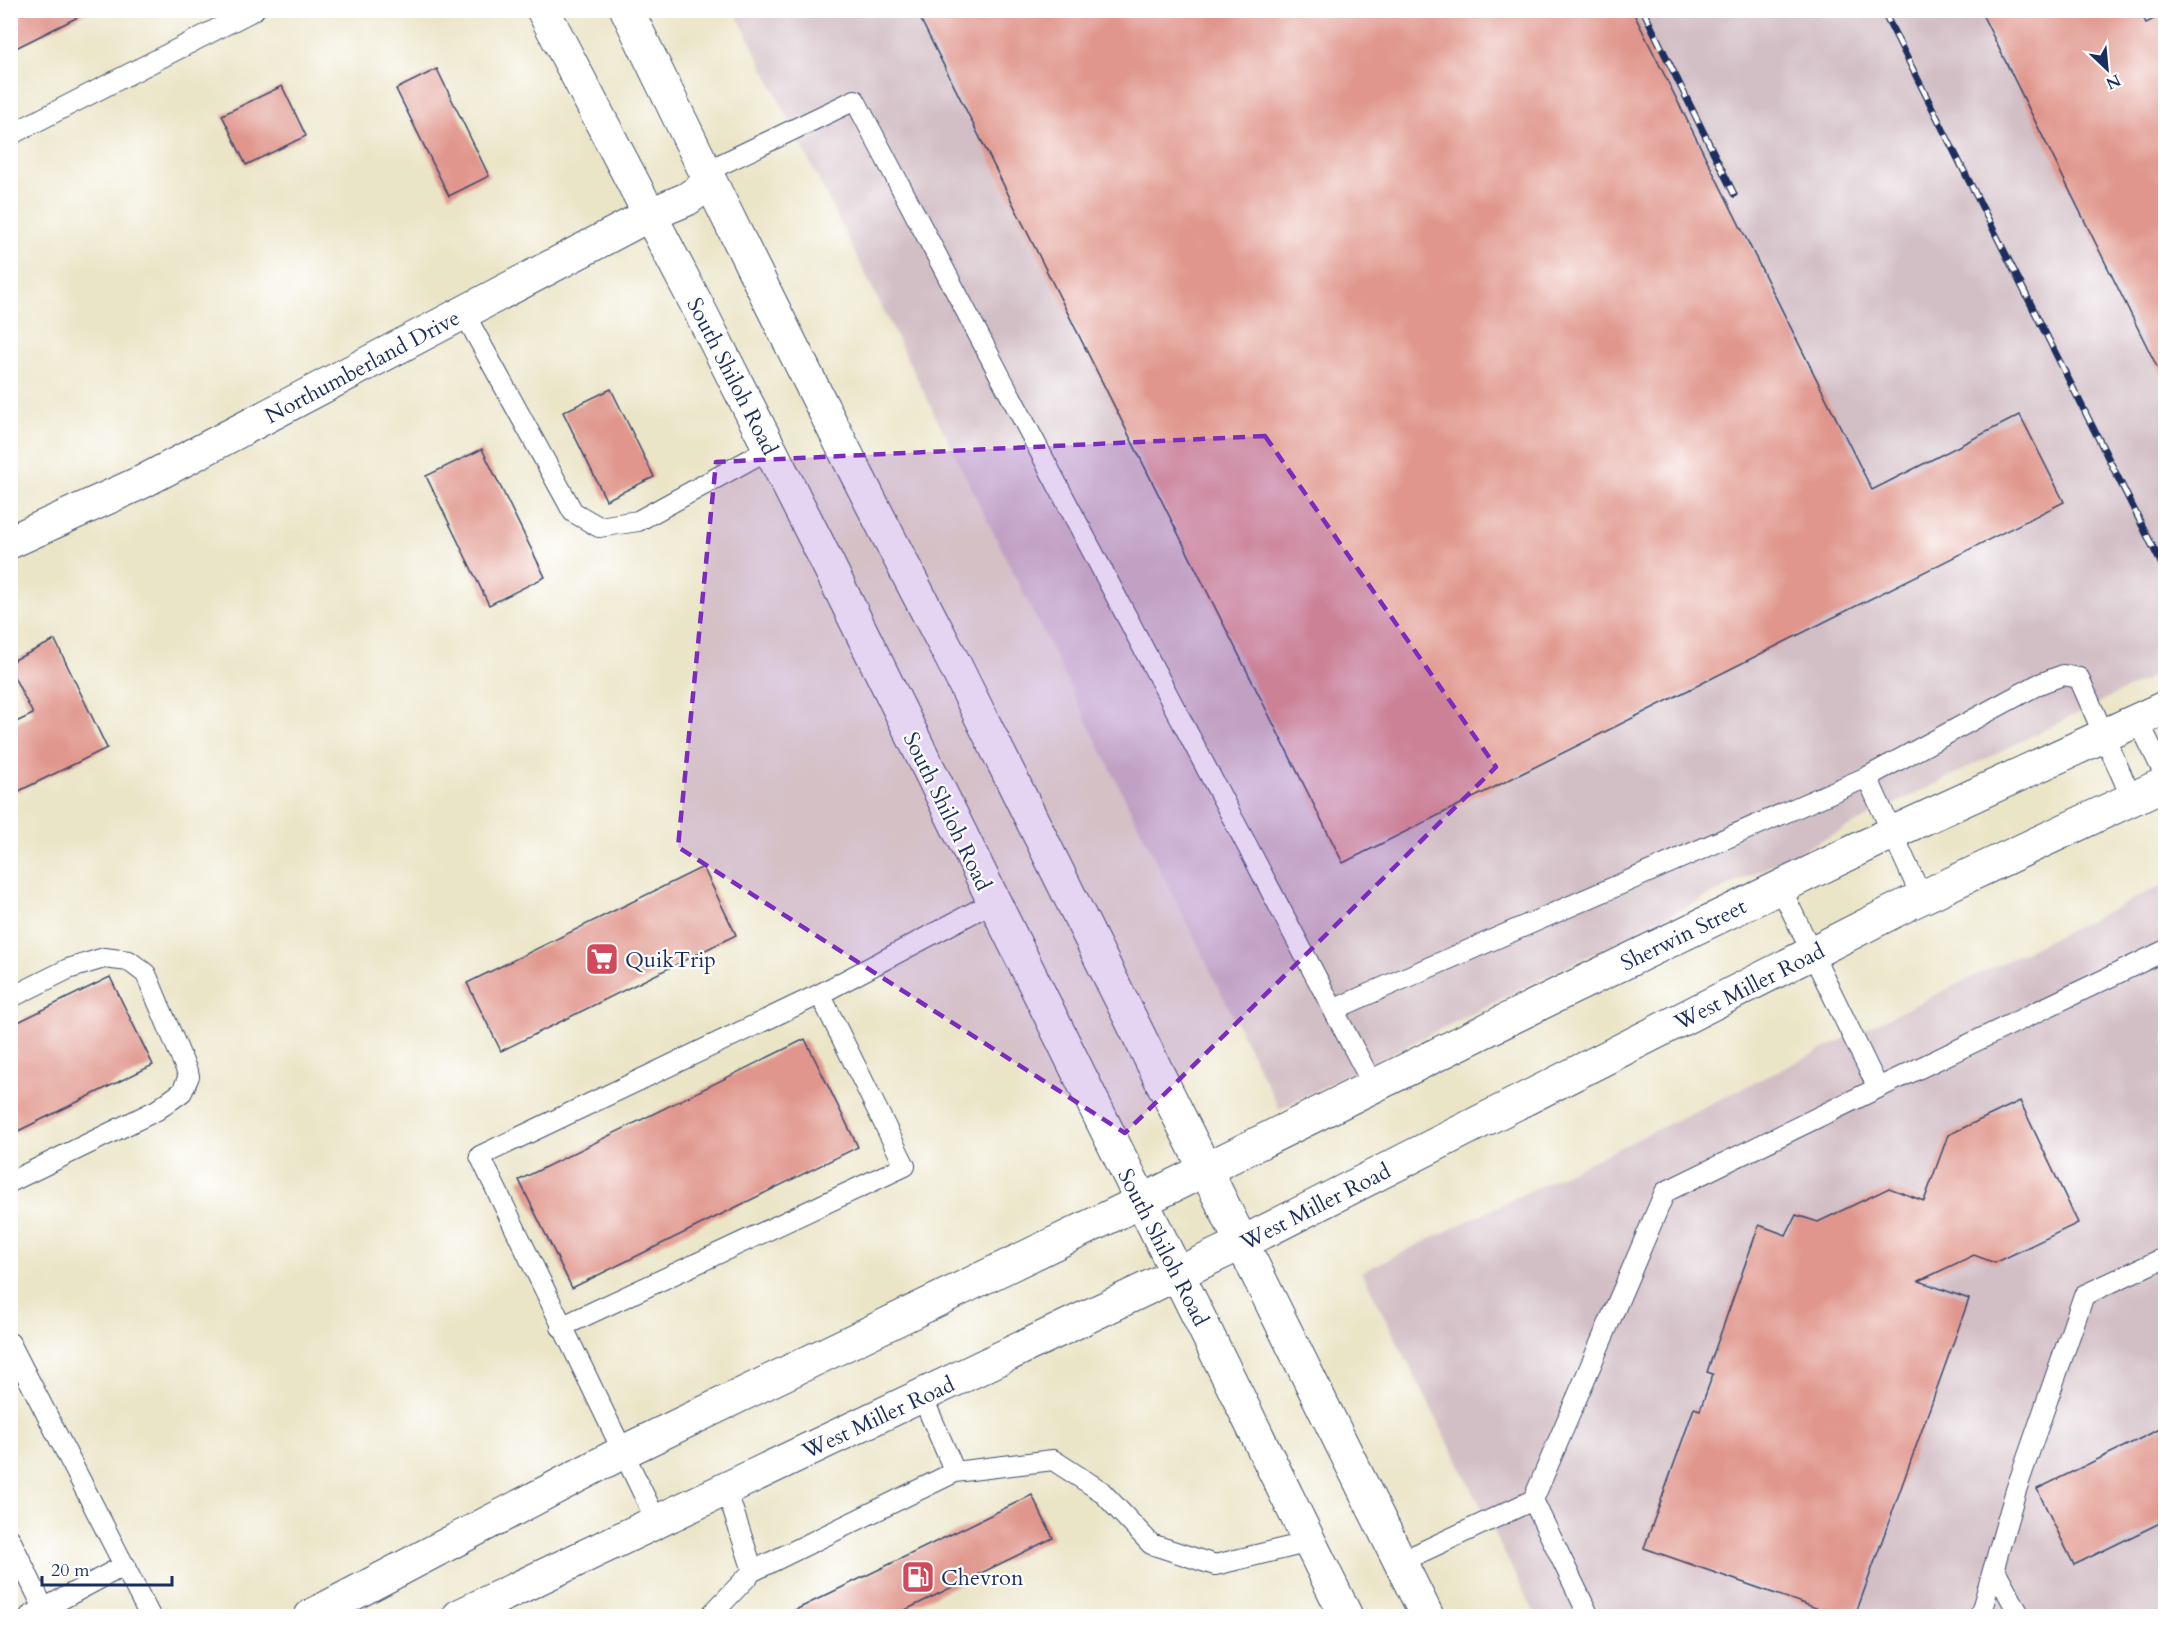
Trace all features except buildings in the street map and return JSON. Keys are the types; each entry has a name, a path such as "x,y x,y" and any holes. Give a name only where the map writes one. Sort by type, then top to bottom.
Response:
{"main road":[{"name":"South Shiloh Road","path":"543,10 769,449 1346,1617"},
{"path":"627,10 707,177 965,686 1426,1617"},
{"name":"Northumberland Drive","path":"10,542 142,482 650,215 687,199 707,177"},
{"name":"Sherwin Street","path":"1204,1171 1540,1003 1892,832 2152,713"},
{"name":"West Miller Road","path":"459,1617 1242,1243 1922,898 2166,783"},
{"path":"311,1617 623,1452 1204,1171"}],"lane":[{"path":"10,135 254,10"},
{"path":"707,177 855,100 1374,1087"},
{"path":"464,313 573,512 599,527 638,521 769,449"},
{"path":"1335,1012 1344,1005 1366,995 1867,777 2038,684 2063,675 2079,678 2106,735 2132,799"},
{"path":"2152,713 2166,778"},
{"path":"1867,777 1922,898"},
{"path":"1780,887 1814,952 1878,1088"},
{"path":"657,1522 480,1156 820,994 993,902"},
{"path":"1400,1562 1533,1500 1665,1192 2166,950"},
{"path":"10,998 68,969 104,958 129,960 146,974 189,1076 182,1092 158,1110 10,1182"},
{"path":"561,1327 905,1166 820,994"},
{"path":"1980,1617 2016,1490 2084,1295 2166,1257"},
{"path":"10,1343 150,1617"},
{"path":"922,1396 955,1472"},
{"path":"710,1617 753,1571 955,1472 1053,1460 1101,1491 1151,1544 1215,1565 1310,1542"},
{"path":"726,1489 753,1571"},
{"path":"1533,1500 1589,1617"},
{"path":"10,1539 38,1613 125,1565"},
{"path":"1994,1568 2020,1617"}],"highlighted area":[{"path":"1265,436 1496,767 1125,1133 678,847 716,462"}],"shaded area":[{"path":"735,11 2165,11 2165,670 1279,1109"},
{"path":"2165,884 2165,1616 1536,1616 1362,1272"}],"railway":[{"path":"1643,10 1734,194"},
{"path":"1883,10 2166,573"}],"place":[{"name":"QuikTrip","path":"602,959"},
{"name":"Chevron","path":"918,1577"}]}
